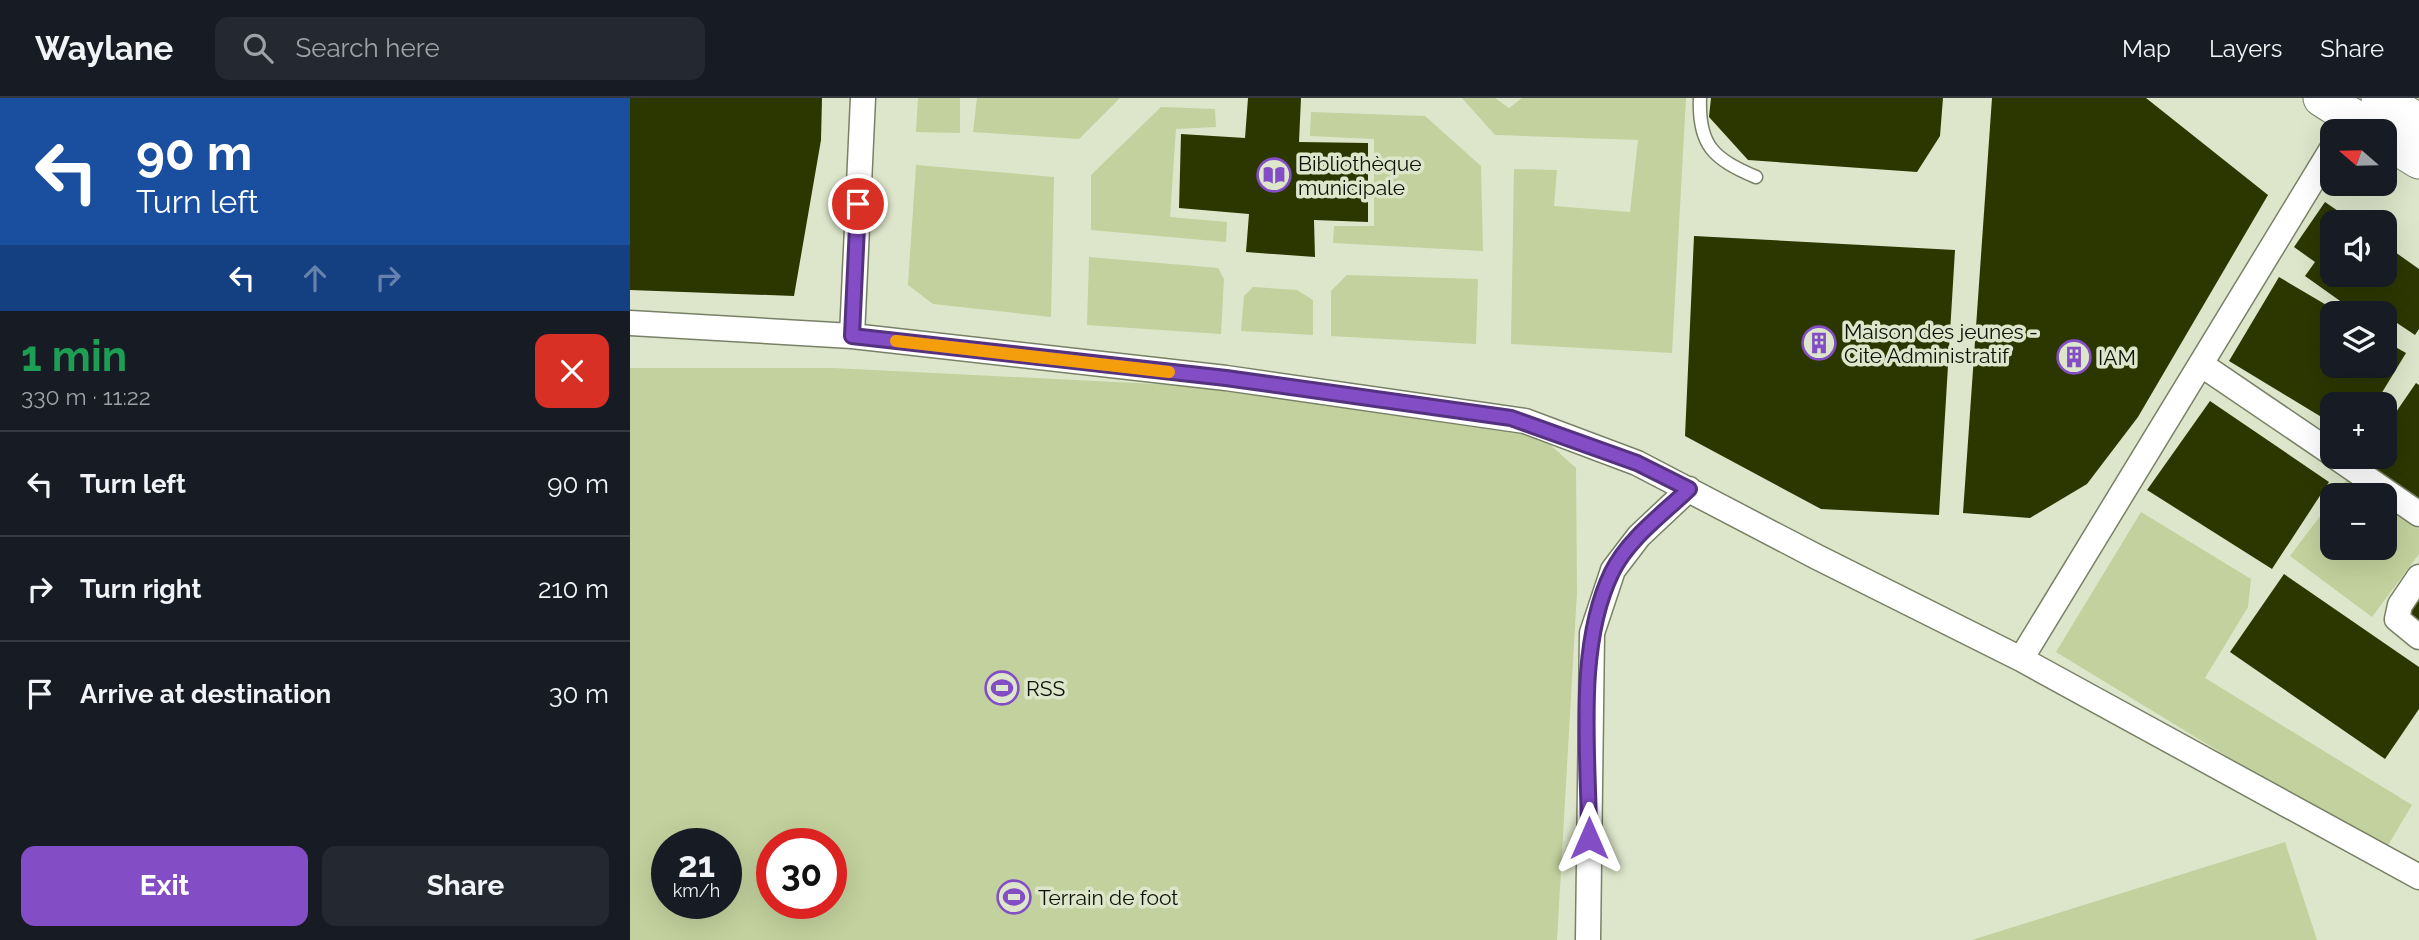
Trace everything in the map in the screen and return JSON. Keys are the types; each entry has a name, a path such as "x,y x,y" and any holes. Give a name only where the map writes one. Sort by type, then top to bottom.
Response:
{"main road":[{"path":"2355,112 2419,123"},
{"path":"2398,147 2419,160"}],"street":[{"path":"852,336 863,98"},
{"path":"2021,659 2320,169"},
{"path":"630,323 852,336 1226,378 1511,418 1637,463 1689,489 1817,557 2021,659 2419,877"},
{"path":"2202,365 2320,446"},
{"path":"2353,469 2419,514"},
{"path":"1588,940 1592,633 1613,570 1639,536 1689,489"},
{"path":"2419,577 2397,612 2399,621 2419,637"}],"lane":[{"path":"1700,98 1699,119 1709,150 1727,165 1756,177"}],"green space":[{"path":"918,98 960,98 960,133 916,132"},
{"path":"977,98 1120,98 1079,139 973,132"},
{"path":"1462,98 1495,98 1509,108 1522,98 1686,98 1672,353 1511,344 1514,169 1557,170 1554,206 1630,212 1638,140 1495,135"},
{"path":"1161,107 1215,109 1216,127 1176,129 1170,217 1227,222 1226,242 1091,230 1091,175"},
{"path":"1311,112 1425,116 1481,166 1483,251 1333,243 1334,226 1374,226 1374,139 1310,136"},
{"path":"916,165 1054,177 1051,317 933,304 908,285"},
{"path":"1089,257 1218,268 1224,279 1221,334 1087,325"},
{"path":"1347,275 1478,279 1476,344 1331,336 1331,291"},
{"path":"1253,287 1297,290 1313,300 1313,335 1241,331 1244,296"},
{"path":"630,368 833,368 1216,387 1527,424 1576,468 1577,592 1557,940 630,940"},
{"path":"2349,477 2357,483 2344,483"},
{"path":"2141,512 2251,579 2248,607 2205,678 2412,805 2384,852 2056,652"},
{"path":"2397,512 2419,529 2419,554 2372,617 2290,556 2320,516 2320,560 2397,560"},
{"path":"2285,842 2317,940 1972,940"}],"building":[{"path":"630,98 822,98 821,140 794,296 630,290"},
{"name":"Bibliothèque municipale","path":"1248,98 1301,98 1299,142 1368,143 1368,222 1314,220 1315,257 1246,252 1249,214 1179,208 1181,134 1245,138"},
{"path":"1711,98 1943,98 1940,136 1917,172 1748,160 1709,117"},
{"name":"IAM","path":"1992,98 2146,98 2268,195 2138,417 2087,484 2030,518 1963,513"},
{"path":"2325,202 2337,210 2320,210 2320,287 2305,276 2315,262 2294,247"},
{"name":"Maison des jeunes - Cite Administratif","path":"1694,236 1955,250 1939,515 1821,509 1685,436"},
{"path":"2397,253 2419,269 2419,329 2415,335 2397,323 2397,301 2340,301 2320,287 2397,287"},
{"path":"2279,277 2320,301 2320,378 2391,378 2382,392 2320,392 2320,416 2229,361"},
{"path":"2397,348 2406,353 2397,368"},
{"path":"2416,383 2419,385 2419,501 2373,469 2397,469 2397,411"},
{"path":"2210,401 2329,482 2320,483 2320,496 2272,569 2147,490"},
{"path":"2284,574 2419,667 2419,709 2385,759 2230,652"},
{"path":"2419,600 2419,624 2408,616"}],"slow traffic":[{"path":"896,341 1169,372"}],"place":[{"name":"Bibliothèque municipale","path":"1274,175"},
{"name":"Maison des jeunes - Cite Administratif","path":"1819,343"},
{"name":"IAM","path":"2074,357"},
{"name":"RSS","path":"1002,688"},
{"name":"Terrain de foot","path":"1014,897"}],"route":[{"path":"858,204 852,336 1226,378 1511,418 1637,463 1689,489 1639,536 1613,570 1592,633 1589,681 1589,838"}]}
